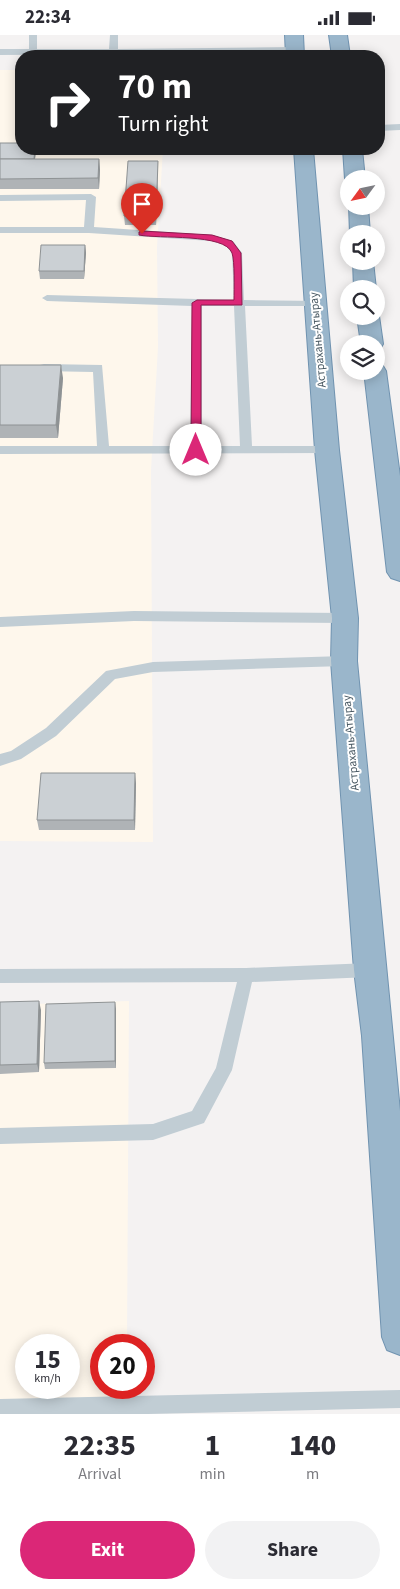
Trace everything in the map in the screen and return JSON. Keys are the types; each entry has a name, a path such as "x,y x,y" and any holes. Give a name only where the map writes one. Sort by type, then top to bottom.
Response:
{"highway":[{"path":"338,35 340,50"},
{"name":"Астрахань-Атырау","path":"304,155 327,450 345,618 344,661 370,971 378,1036 400,1337"},
{"path":"354,155 355,170"},
{"path":"377,380 393,461 400,572"}],"lane":[{"path":"33,35 33,50"},
{"path":"113,50 114,35"},
{"path":"158,50 295,47"},
{"path":"0,52 15,52"},
{"path":"385,128 400,127"},
{"path":"0,198 92,197 89,230"},
{"path":"0,230 89,230 212,238 229,243 237,253 246,450"},
{"path":"47,298 197,303 316,303"},
{"path":"196,450 197,303"},
{"path":"29,368 98,367 103,451"},
{"path":"0,450 327,450"},
{"path":"0,622 134,616 345,618"},
{"path":"0,760 16,755 51,732 112,675 153,667 344,661"},
{"path":"0,976 246,975 370,971"},
{"path":"0,1136 153,1132 198,1117 224,1070 246,975"},
{"path":"0,1408 400,1399"}],"shaded area":[{"path":"0,70 15,70 15,155 163,155 157,247 158,347 151,470 153,842 0,841"},
{"path":"129,1001 127,1334 90,1334 90,1399 127,1399 127,1414 0,1414 0,1005"}],"building":[{"path":"0,143 15,143 15,155 34,155 34,159 0,159"},
{"path":"0,159 99,159 98,178 0,179"},
{"path":"128,161 158,161 156,216 124,216"},
{"path":"41,245 85,245 84,271 39,271"},
{"path":"0,365 61,365 56,425 0,425"},
{"path":"41,773 135,773 134,820 37,820"},
{"path":"39,1001 37,1064 0,1065 0,1002"},
{"path":"115,1002 115,1061 44,1063 46,1004"}],"route":[{"path":"142,234 212,238 229,243 237,253 239,303 197,303 196,450"}]}
